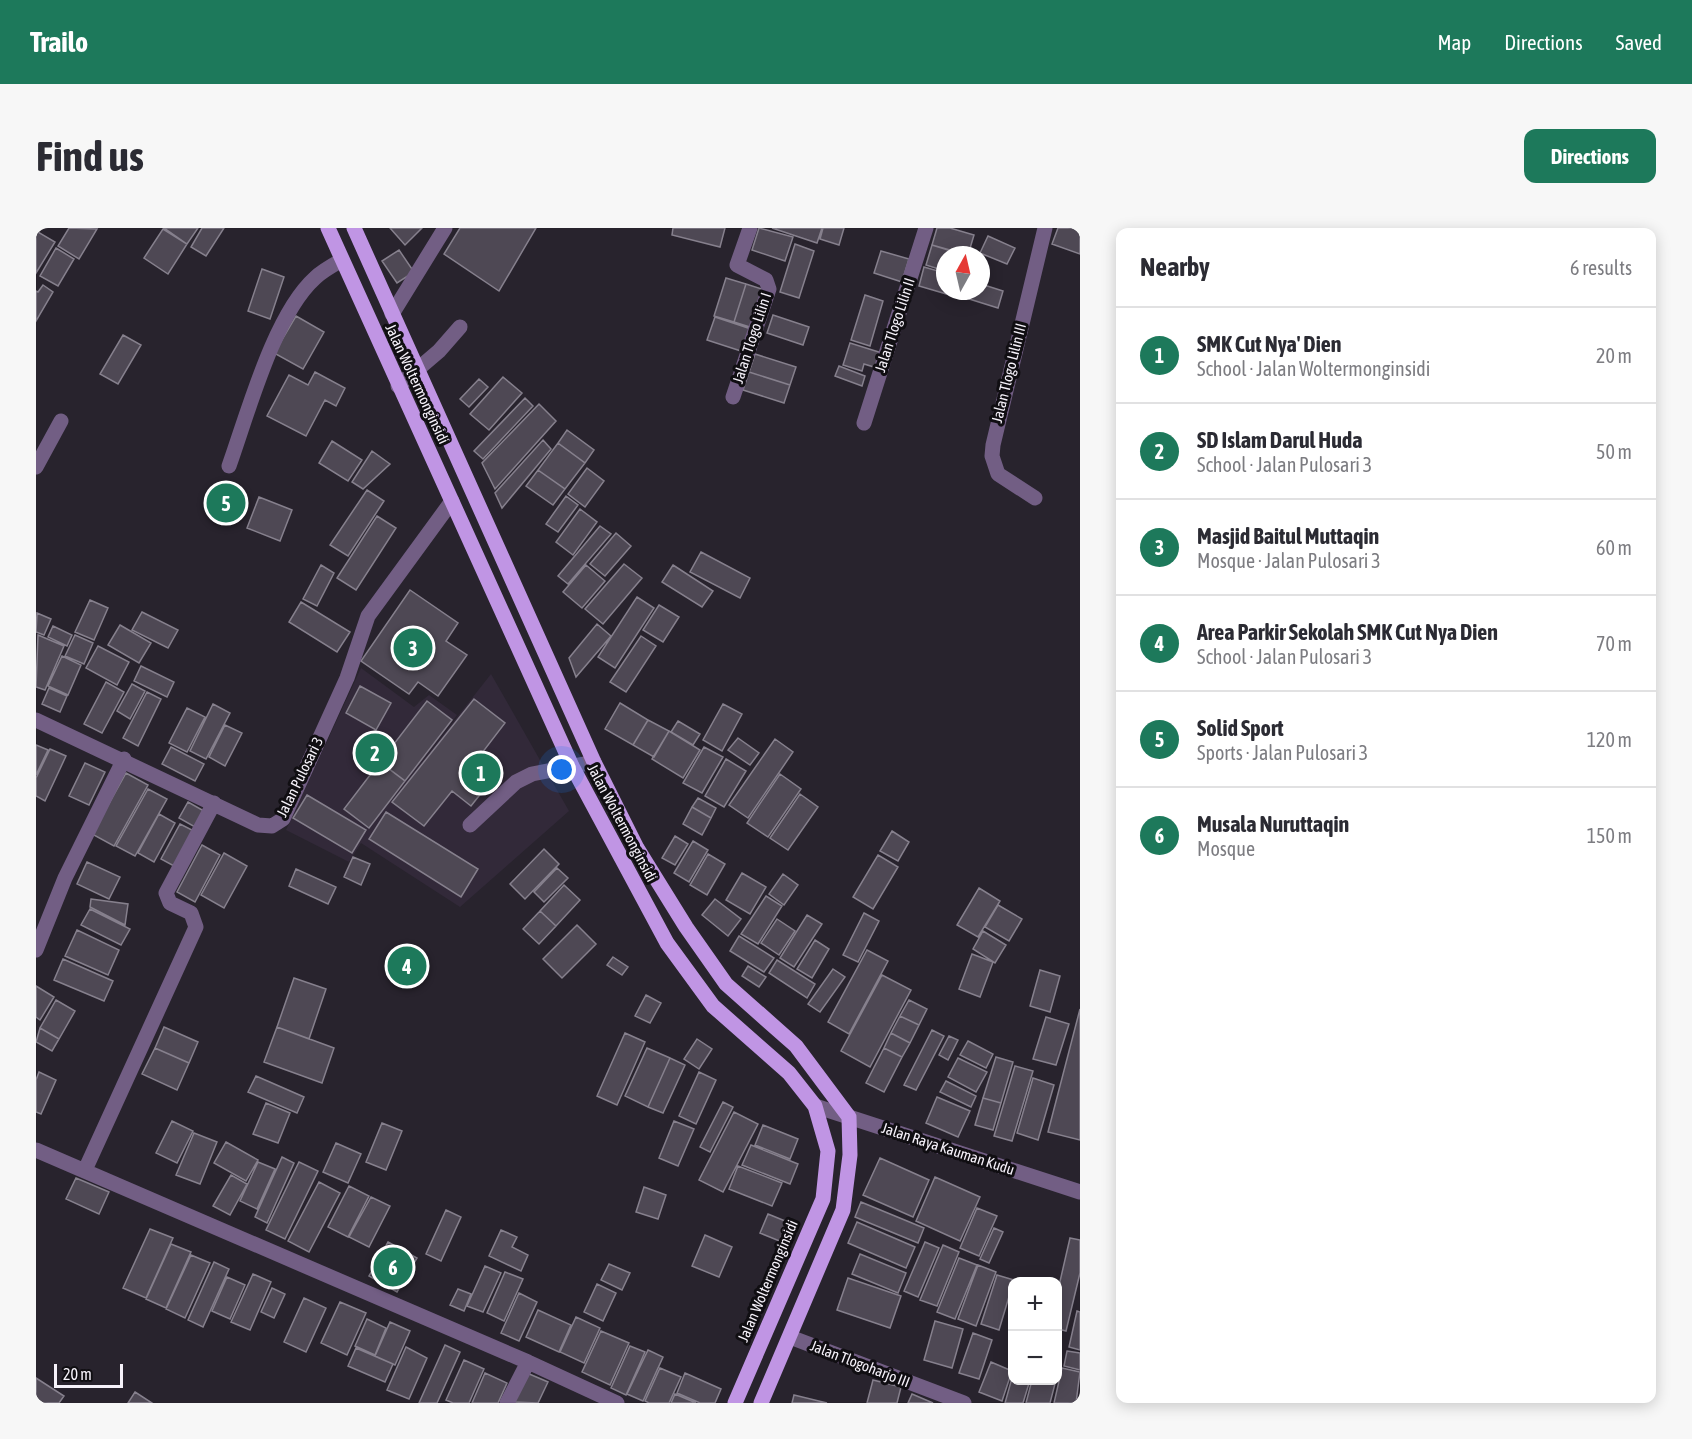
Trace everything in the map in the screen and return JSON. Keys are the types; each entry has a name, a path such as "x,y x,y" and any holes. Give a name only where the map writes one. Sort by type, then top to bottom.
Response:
{"main road":[{"name":"Jalan Woltermonginsidi","path":"328,228 572,766 667,943 713,1006 789,1074 815,1106 828,1151 823,1199 735,1403"},
{"name":"Jalan Woltermonginsidi","path":"354,228 594,762 637,848 686,927 726,984 796,1046 849,1117"},
{"path":"760,1403 843,1210 850,1155 849,1117"}],"street":[{"path":"392,314 445,228"},
{"name":"Jalan Tlogo Lilin I","path":"733,397 769,289 766,280 737,265 750,228"},
{"name":"Jalan Tlogo Lilin II","path":"864,423 926,228"},
{"name":"Jalan Tlogo Lilin III","path":"1035,498 998,474 992,456 995,430 1045,228"},
{"path":"229,465 268,358 288,315 303,291 316,277 342,260"},
{"path":"398,386 460,327"},
{"path":"36,467 61,421"},
{"name":"Jalan Pulosari 3","path":"36,720 124,759 258,825 272,826 283,819 347,678 368,616 452,501"},
{"path":"36,950 65,878 124,759"},
{"path":"470,825 516,782 532,774 594,762"},
{"path":"85,1170 196,927 191,913 170,903 166,893 214,803"},
{"name":"Jalan Raya Kauman Kudu","path":"815,1106 1080,1192"},
{"path":"36,1150 528,1362 617,1403"},
{"name":"Jalan Tlogoharjo III","path":"790,1337 964,1403"},
{"path":"507,1403 528,1362"}],"shaded area":[{"path":"361,668 414,707 429,695 457,715 410,777 491,674 569,811 460,907 361,843 349,862 286,830"}],"building":[{"path":"69,228 97,229 79,259 58,246"},
{"path":"164,228 198,228 187,244"},
{"path":"202,228 224,228 206,256 191,247"},
{"path":"390,228 422,228 405,245"},
{"path":"460,228 536,228 499,291 444,254"},
{"path":"673,228 725,228 720,247 672,235"},
{"path":"759,228 793,237 785,261 752,250"},
{"path":"772,228 822,228 817,243"},
{"path":"823,228 844,228 839,245 820,239"},
{"path":"937,228 950,228 974,235 971,246 932,245"},
{"path":"1058,228 1080,228 1080,254 1052,244"},
{"path":"163,229 187,244 168,274 144,258"},
{"path":"36,231 55,242 36,273"},
{"path":"988,236 1015,248 1007,264 990,257 990,246 983,246"},
{"path":"795,244 814,251 799,298 780,292"},
{"path":"932,245 936,246 936,268 926,265"},
{"path":"56,248 74,259 58,286 40,276"},
{"path":"399,250 414,272 397,283 382,261"},
{"path":"881,251 909,259 902,282 874,273"},
{"path":"924,267 936,270 936,291 919,286"},
{"path":"262,269 284,277 270,319 248,311"},
{"path":"726,278 746,284 734,322 714,316"},
{"path":"746,284 765,290 753,328 734,322"},
{"path":"43,285 53,292 36,321 36,291 38,292"},
{"path":"990,287 1003,291 998,308 972,300 990,300"},
{"path":"865,295 883,301 870,346 851,340"},
{"path":"773,315 809,327 803,345 767,333"},
{"path":"296,316 324,332 303,369 274,353"},
{"path":"715,317 751,329 744,352 707,340"},
{"path":"123,335 141,345 118,384 100,374"},
{"path":"850,343 882,353 877,368 864,364 862,371 843,365"},
{"path":"755,354 796,367 790,385 749,372"},
{"path":"839,366 865,376 862,386 835,376"},
{"path":"315,372 345,388 336,406 325,400 306,436 267,416 289,375 308,385"},
{"path":"749,372 790,385 784,403 743,390"},
{"path":"503,377 522,393 489,430 470,414"},
{"path":"479,379 488,387 469,407 460,399"},
{"path":"525,398 533,406 483,459 474,451"},
{"path":"539,404 556,421 495,489 482,463"},
{"path":"567,430 594,450 585,463 558,443"},
{"path":"543,440 551,449 502,508 495,493"},
{"path":"332,441 362,460 348,481 319,463"},
{"path":"558,443 585,463 565,489 538,470"},
{"path":"372,451 390,464 363,489 352,482"},
{"path":"587,468 604,481 585,507 568,494"},
{"path":"538,470 565,489 553,505 526,486"},
{"path":"367,490 384,501 348,556 330,545"},
{"path":"566,496 578,505 558,532 546,524"},
{"path":"259,497 292,510 280,541 247,528"},
{"path":"580,509 597,522 573,555 556,542"},
{"path":"377,516 396,528 356,590 337,578"},
{"path":"600,526 611,534 568,584 558,576"},
{"path":"616,533 631,546 605,576 590,564"},
{"path":"701,552 750,578 740,598 690,572"},
{"path":"624,564 642,578 603,624 585,609"},
{"path":"321,565 334,573 317,606 303,599"},
{"path":"586,565 605,581 582,608 563,592"},
{"path":"673,565 713,591 702,607 662,582"},
{"path":"410,590 458,623 446,641 467,655 438,696 418,682 409,694 361,661"},
{"path":"637,597 654,608 615,668 598,657"},
{"path":"90,600 108,608 94,640 75,632"},
{"path":"301,602 350,632 337,652 289,622"},
{"path":"659,605 679,617 663,642 643,630"},
{"path":"142,612 178,630 168,648 132,630"},
{"path":"37,613 51,619 44,635 36,632"},
{"path":"597,624 611,636 576,677 569,658"},
{"path":"120,625 151,643 139,663 108,645"},
{"path":"53,626 72,635 67,646 48,637"},
{"path":"38,635 64,646 45,690 36,687"},
{"path":"75,635 93,643 84,664 65,656"},
{"path":"641,636 656,646 626,692 610,682"},
{"path":"98,646 129,662 117,685 86,668"},
{"path":"62,656 81,665 68,695 48,686"},
{"path":"141,666 174,682 167,697 134,681"},
{"path":"106,682 124,692 102,733 84,724"},
{"path":"132,684 145,691 130,719 117,711"},
{"path":"360,686 391,703 376,730 346,713"},
{"path":"49,688 67,696 60,712 42,704"},
{"path":"147,692 161,699 138,746 123,738"},
{"path":"474,699 505,723 475,762 494,777 471,806 452,791 424,826 392,802"},
{"path":"427,701 452,720 405,781 380,762"},
{"path":"620,703 648,720 633,745 605,729"},
{"path":"213,704 230,713 206,759 190,751"},
{"path":"723,704 742,714 722,751 703,740"},
{"path":"187,708 205,717 187,752 169,743"},
{"path":"648,720 669,731 654,757 633,745"},
{"path":"678,721 700,734 693,745 671,732"},
{"path":"225,725 242,733 225,766 209,757"},
{"path":"669,731 700,750 683,778 652,759"},
{"path":"738,738 759,753 750,765 728,750"},
{"path":"775,739 793,752 748,818 729,805"},
{"path":"36,745 48,750 36,775"},
{"path":"171,747 204,764 195,781 162,764"},
{"path":"704,747 723,757 702,793 683,783"},
{"path":"50,749 66,756 45,801 36,796 36,778"},
{"path":"726,759 746,771 724,807 705,796"},
{"path":"380,762 405,781 369,828 344,809"},
{"path":"85,763 105,772 89,805 69,796"},
{"path":"126,773 148,785 114,846 92,834"},
{"path":"780,774 801,789 768,837 747,823"},
{"path":"148,789 167,799 135,856 116,846"},
{"path":"800,794 818,807 788,850 770,838"},
{"path":"307,795 366,830 352,853 293,818"},
{"path":"698,798 716,808 711,818 692,807"},
{"path":"188,802 204,811 195,827 179,818"},
{"path":"692,807 711,818 702,835 683,824"},
{"path":"386,812 478,869 461,897 369,839"},
{"path":"159,814 175,823 154,862 138,853"},
{"path":"180,824 194,831 174,866 161,859"},
{"path":"892,831 909,842 898,861 880,851"},
{"path":"675,836 688,844 675,865 662,858"},
{"path":"693,841 708,850 689,882 674,873"},
{"path":"202,845 220,855 195,902 177,892"},
{"path":"544,849 559,864 525,899 510,884"},
{"path":"224,853 247,866 224,908 201,895"},
{"path":"708,854 725,864 707,895 690,885"},
{"path":"878,855 898,867 873,909 853,897"},
{"path":"353,857 370,864 361,885 344,877"},
{"path":"87,862 120,877 109,899 77,884"},
{"path":"557,868 568,878 544,902 534,892"},
{"path":"296,869 336,887 328,904 289,886"},
{"path":"742,873 766,887 750,914 726,900"},
{"path":"783,874 798,885 784,905 769,894"},
{"path":"564,885 580,900 556,926 540,911"},
{"path":"979,888 1000,901 978,937 957,925"},
{"path":"766,896 782,906 758,944 741,934"},
{"path":"91,899 128,904 125,925 90,907"},
{"path":"715,899 741,919 728,936 702,915"},
{"path":"998,905 1022,919 1009,941 985,927"},
{"path":"90,909 130,929 121,945 81,925"},
{"path":"540,911 556,926 539,944 523,929"},
{"path":"864,913 879,921 858,962 843,955"},
{"path":"807,915 822,924 794,967 780,958"},
{"path":"777,919 795,931 779,955 761,943"},
{"path":"577,925 596,944 562,978 543,959"},
{"path":"77,930 119,950 108,975 65,956"},
{"path":"983,931 1006,945 995,963 973,949"},
{"path":"739,936 774,958 764,972 730,951"},
{"path":"815,940 829,949 812,978 797,969"},
{"path":"867,950 888,961 849,1034 828,1022"},
{"path":"972,954 993,962 980,997 959,989"},
{"path":"613,957 628,967 622,975 607,965"},
{"path":"63,959 113,981 104,1001 54,980"},
{"path":"777,960 815,984 807,998 769,973"},
{"path":"748,966 766,977 759,987 742,976"},
{"path":"833,969 845,977 820,1012 808,1004"},
{"path":"1040,970 1060,976 1050,1012 1030,1006"},
{"path":"882,975 911,990 870,1067 841,1051"},
{"path":"294,978 326,989 309,1039 277,1027"},
{"path":"36,986 54,997 40,1020 36,1017"},
{"path":"646,995 661,1003 650,1023 635,1016"},
{"path":"56,1000 75,1011 59,1039 40,1028"},
{"path":"909,1000 927,1009 919,1025 900,1016"},
{"path":"1080,1009 1080,1140 1048,1132"},
{"path":"900,1016 919,1025 910,1043 891,1033"},
{"path":"1046,1017 1069,1024 1056,1065 1033,1059"},
{"path":"164,1027 198,1042 189,1063 155,1048"},
{"path":"277,1027 334,1048 322,1083 264,1062"},
{"path":"40,1028 59,1039 52,1051 36,1042"},
{"path":"932,1030 944,1036 916,1090 904,1085"},
{"path":"625,1033 645,1042 617,1105 597,1096"},
{"path":"891,1033 910,1043 902,1057 884,1048"},
{"path":"949,1036 958,1040 948,1060 939,1055"},
{"path":"697,1039 712,1049 699,1069 684,1059"},
{"path":"968,1041 993,1054 986,1068 960,1055"},
{"path":"155,1048 189,1063 177,1090 142,1074"},
{"path":"647,1048 670,1058 648,1107 625,1096"},
{"path":"884,1048 902,1057 884,1092 866,1083"},
{"path":"996,1057 1013,1062 1001,1103 983,1098"},
{"path":"670,1058 685,1065 663,1113 648,1107"},
{"path":"958,1058 987,1072 976,1092 948,1077"},
{"path":"1015,1066 1033,1071 1012,1141 994,1136"},
{"path":"39,1072 56,1080 41,1114 36,1112 36,1080"},
{"path":"699,1072 716,1080 696,1124 679,1116"},
{"path":"256,1076 304,1097 297,1113 248,1092"},
{"path":"1033,1078 1054,1085 1038,1140 1017,1133"},
{"path":"946,1081 976,1096 971,1107 940,1092"},
{"path":"937,1097 970,1111 958,1137 926,1123"},
{"path":"983,1098 1001,1103 993,1130 975,1125"},
{"path":"723,1102 733,1107 710,1152 700,1147"},
{"path":"266,1103 290,1113 278,1143 253,1134"},
{"path":"734,1112 758,1124 723,1192 699,1180"},
{"path":"172,1121 193,1131 177,1163 156,1153"},
{"path":"674,1121 694,1129 678,1166 659,1158"},
{"path":"382,1123 402,1131 386,1170 366,1162"},
{"path":"763,1125 798,1139 790,1159 755,1145"},
{"path":"194,1133 217,1142 200,1184 176,1175"},
{"path":"226,1142 258,1160 246,1181 214,1163"},
{"path":"336,1143 361,1154 348,1183 323,1172"},
{"path":"751,1145 798,1164 790,1184 742,1165"},
{"path":"282,1157 294,1163 267,1223 255,1217"},
{"path":"880,1158 929,1180 913,1217 863,1195"},
{"path":"258,1162 275,1169 257,1209 240,1201"},
{"path":"299,1162 318,1171 285,1239 266,1230"},
{"path":"738,1166 782,1183 772,1206 729,1189"},
{"path":"231,1175 247,1184 230,1215 213,1206"},
{"path":"935,1177 980,1197 960,1241 916,1221"},
{"path":"76,1178 109,1192 99,1214 66,1199"},
{"path":"319,1182 340,1193 309,1252 288,1241"},
{"path":"349,1186 369,1196 348,1237 328,1227"},
{"path":"644,1187 666,1195 658,1219 636,1212"},
{"path":"371,1197 390,1206 369,1247 349,1237"},
{"path":"861,1202 924,1228 918,1243 855,1217"},
{"path":"977,1208 997,1216 979,1256 960,1248"},
{"path":"446,1210 461,1217 441,1261 426,1254"},
{"path":"768,1214 790,1223 782,1242 760,1233"},
{"path":"857,1222 915,1247 906,1268 848,1243"},
{"path":"994,1228 1003,1232 989,1263 980,1259"},
{"path":"150,1229 173,1238 146,1298 123,1288"},
{"path":"501,1230 517,1237 512,1247 528,1255 521,1271 489,1256"},
{"path":"705,1235 732,1247 719,1277 692,1266"},
{"path":"1070,1238 1080,1240 1080,1273 1066,1331 1062,1330 1061,1277"},
{"path":"388,1242 417,1258 397,1292 369,1276"},
{"path":"925,1242 939,1248 918,1297 904,1291"},
{"path":"171,1244 191,1252 166,1308 146,1299"},
{"path":"943,1245 959,1252 937,1306 920,1300"},
{"path":"860,1254 906,1273 898,1293 852,1274"},
{"path":"191,1255 210,1263 185,1318 166,1309"},
{"path":"959,1258 977,1265 955,1319 937,1312"},
{"path":"214,1262 229,1269 203,1327 188,1320"},
{"path":"609,1264 630,1273 622,1290 601,1280"},
{"path":"978,1265 996,1272 976,1326 958,1319"},
{"path":"485,1266 501,1273 483,1312 467,1306"},
{"path":"505,1272 523,1279 504,1321 487,1313"},
{"path":"253,1274 271,1282 250,1330 231,1322"},
{"path":"997,1275 1008,1278 1008,1300 999,1330 981,1324"},
{"path":"227,1277 245,1285 230,1319 212,1311"},
{"path":"848,1278 901,1296 890,1328 837,1310"},
{"path":"597,1284 616,1293 603,1321 584,1312"},
{"path":"272,1288 285,1294 274,1318 261,1312"},
{"path":"458,1289 471,1294 464,1311 450,1305"},
{"path":"519,1293 537,1302 519,1341 501,1333"},
{"path":"304,1298 326,1308 306,1352 284,1342"},
{"path":"340,1302 366,1313 347,1355 321,1343"},
{"path":"538,1310 571,1325 559,1352 526,1337"},
{"path":"1077,1311 1080,1312 1080,1350 1069,1347"},
{"path":"576,1317 600,1328 584,1363 560,1352"},
{"path":"367,1319 386,1328 375,1355 355,1346"},
{"path":"935,1321 963,1329 952,1368 924,1360"},
{"path":"390,1322 410,1331 395,1365 375,1356"},
{"path":"601,1331 629,1343 610,1385 582,1372"},
{"path":"973,1333 992,1340 979,1379 959,1373"},
{"path":"445,1345 460,1352 437,1403 419,1403"},
{"path":"630,1346 645,1352 626,1395 611,1388"},
{"path":"406,1347 427,1358 409,1399 387,1390"},
{"path":"356,1348 393,1364 385,1382 348,1366"},
{"path":"648,1350 663,1357 643,1401 627,1394"},
{"path":"1067,1351 1080,1353 1080,1370 1064,1366"},
{"path":"464,1360 484,1369 469,1403 453,1403 446,1400"},
{"path":"991,1362 1008,1369 1008,1383 1002,1401 979,1392"},
{"path":"660,1368 681,1377 669,1403 649,1403 645,1401"},
{"path":"1062,1368 1080,1372 1076,1403 1054,1403 1058,1385 1062,1385"},
{"path":"485,1373 507,1383 498,1403 472,1403"},
{"path":"527,1373 548,1382 538,1403 513,1402"},
{"path":"685,1373 721,1389 715,1403 700,1403 677,1393"},
{"path":"36,1378 64,1396 59,1403 36,1403"},
{"path":"873,1380 901,1387 897,1403 867,1403"},
{"path":"1010,1385 1028,1385 1023,1403 1005,1403"},
{"path":"1031,1385 1055,1385 1050,1403 1026,1403"},
{"path":"135,1392 152,1403 128,1403"},
{"path":"675,1394 696,1403 671,1403"},
{"path":"912,1394 933,1403 908,1403"},
{"path":"794,1395 827,1403 792,1403"}],"place":[{"name":"Solid Sport","path":"226,503"},
{"name":"Masjid Baitul Muttaqin","path":"413,648"},
{"name":"SD Islam Darul Huda","path":"375,753"},
{"name":"SMK Cut Nya' Dien","path":"481,773"},
{"name":"Area Parkir Sekolah SMK Cut Nya Dien","path":"407,966"},
{"name":"Musala Nuruttaqin","path":"393,1267"}]}
